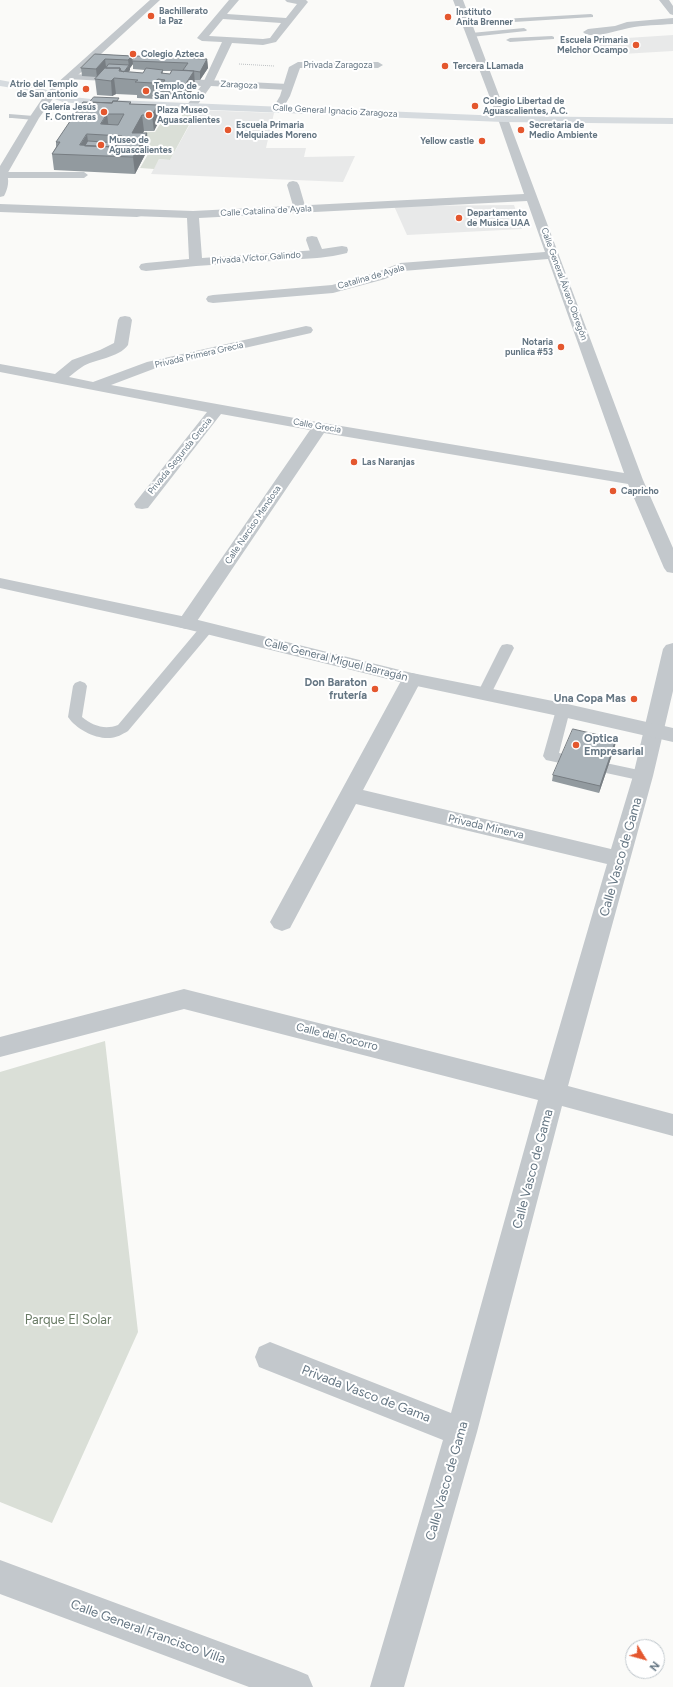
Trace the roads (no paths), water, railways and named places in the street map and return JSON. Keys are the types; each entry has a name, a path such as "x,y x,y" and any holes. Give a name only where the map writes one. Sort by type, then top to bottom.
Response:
{"main road":[{"name":"Calle General Ignacio Zaragoza","path":"0,83 34,89 63,99 91,102 192,104 504,119 673,121"}],"street":[{"path":"0,193 2,186 1,176 34,118 50,95 155,0"},
{"path":"234,0 202,38 269,42 303,2 290,0"},
{"name":"Calle General Álvaro Obregón","path":"458,0 475,40 635,480 673,568"},
{"path":"664,0 673,12"},
{"path":"220,16 289,20"},
{"path":"588,32 616,29 627,25 673,21"},
{"path":"192,104 208,83 216,62 228,40"},
{"name":"Privada Zaragoza","path":"286,92 296,66 378,65"},
{"path":"71,77 133,80"},
{"name":"Zaragoza","path":"155,81 208,83 286,92"},
{"name":"Zaragoza","path":"200,92 286,92"},
{"path":"278,108 286,92"},
{"path":"293,185 300,209"},
{"name":"Calle Catalina de Ayala","path":"0,208 193,215 532,196"},
{"name":"Privada Víctor Galindo","path":"193,215 196,262"},
{"path":"312,240 317,254"},
{"name":"Privada Víctor Galindo","path":"146,267 317,254 342,250"},
{"name":"Catalina de Ayala","path":"213,299 333,289 380,276 400,267 553,256"},
{"path":"57,380 77,362 105,353 121,345 125,320"},
{"name":"Privada Primera Grecia","path":"94,387 152,365 306,330"},
{"name":"Calle Grecia","path":"0,368 94,387 320,427 635,480"},
{"name":"Privada Segunda Grecia","path":"142,504 218,408"},
{"name":"Calle Narciso Mendosa","path":"186,623 320,427"},
{"name":"Calle General Miguel Barragán","path":"0,583 186,623 412,679 563,710 664,733"},
{"name":"Calle Vasco de Gama","path":"387,1687 461,1432 553,1093 644,776 664,733 673,649"},
{"path":"282,922 412,679"},
{"name":"Privada Minerva","path":"351,795 620,859"},
{"name":"Calle del Socorro","path":"0,1047 184,998 673,1125"},
{"name":"Privada Vasco de Gama","path":"270,1357 461,1432"},
{"name":"Calle General Francisco Villa","path":"0,1577 296,1687"}],"lane":[{"path":"467,23 591,16"},
{"path":"475,40 535,29 532,19"},
{"path":"501,41 552,38"},
{"path":"89,60 100,60"},
{"path":"12,116 34,118"},
{"path":"1,176 84,175"},
{"path":"80,686 75,717 76,720 82,724 108,733 116,732 123,728 207,628"},
{"path":"484,694 507,648"},
{"path":"563,710 551,756 644,776"}],"place":[{"name":"Bachillerato la Paz","path":"151,16"},
{"name":"Instituto Anita Brenner","path":"448,17"},
{"name":"Escuela Primaria Melchor Ocampo","path":"636,45"},
{"name":"Colegio Azteca","path":"133,54"},
{"name":"Tercera LLamada","path":"445,66"},
{"name":"Atrio del Templo de San antonio","path":"86,89"},
{"name":"Templo de San Antonio","path":"146,91"},
{"name":"Colegio Libertad de Aguascalientes, A.C.","path":"475,106"},
{"name":"Galería Jesús F. Contreras","path":"104,112"},
{"name":"Plaza Museo Aguascalientes","path":"149,115"},
{"name":"Escuela Primaria Melquiades Moreno","path":"228,130"},
{"name":"Secretaria de Medio Ambiente","path":"521,130"},
{"name":"Yellow castle","path":"482,141"},
{"name":"Museo de Aguascalientes","path":"101,145"},
{"name":"Departamento de Musica UAA","path":"459,218"},
{"name":"Notaria punlica #53","path":"561,347"},
{"name":"Las Naranjas","path":"354,462"},
{"name":"Capricho","path":"613,491"},
{"name":"Don Baraton frutería","path":"375,689"},
{"name":"Una Copa Mas","path":"634,699"},
{"name":"Optica Empresarial","path":"576,745"}],"park label":[{"name":"Parque El Solar","path":"68,1320"}]}
